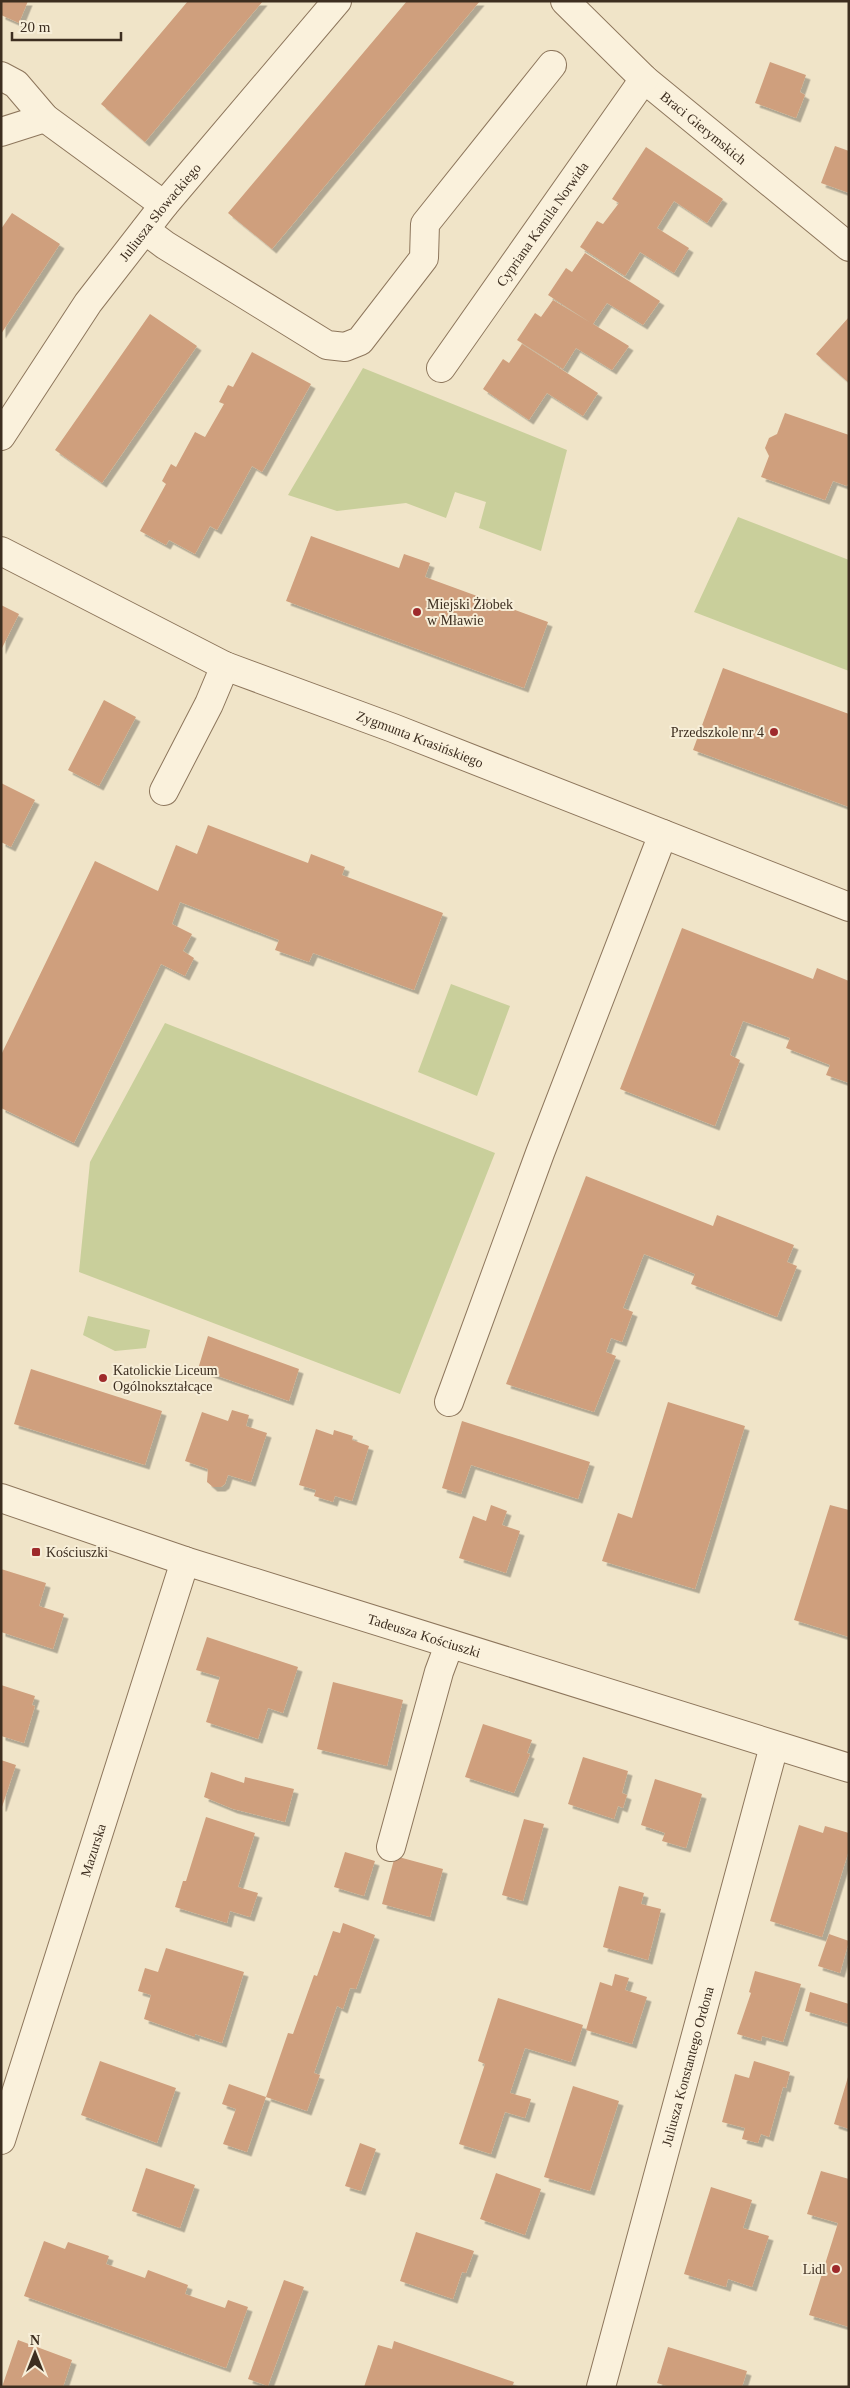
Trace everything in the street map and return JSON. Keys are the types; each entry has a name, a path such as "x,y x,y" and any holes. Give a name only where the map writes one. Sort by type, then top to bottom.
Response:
{"street":[{"name":"Juliusza Słowackiego","path":"1,436 88,303 144,230 337,1"},
{"name":"Braci Gierymskich","path":"565,1 644,79 849,247"},
{"path":"144,230 165,245 327,345 345,347 360,341 424,258 426,224 552,66"},
{"path":"1,76 16,84 45,118 164,205"},
{"name":"Cypriana Kamila Norwida","path":"441,368 644,79"},
{"path":"1,132 45,118"},
{"name":"Zygmunta Krasińskiego","path":"1,551 225,666 393,728 849,907"},
{"path":"164,791 207,708 225,666"},
{"path":"449,1402 540,1153 663,834"},
{"name":"Tadeusza Kościuszki","path":"1,1498 185,1561 449,1645 849,1768"},
{"name":"Mazurska","path":"1,2140 185,1561"},
{"path":"391,1847 439,1672 449,1645"},
{"name":"Juliusza Konstantego Ordona","path":"602,2383 774,1746"}],"green space":[{"path":"363,368 567,450 541,551 479,528 486,502 455,492 446,518 406,503 337,511 288,495"},
{"path":"738,517 849,560 849,671 694,612"},
{"path":"451,984 510,1006 477,1096 418,1072"},
{"path":"165,1023 495,1153 400,1394 79,1272 90,1162"},
{"path":"88,1316 150,1330 146,1348 115,1351 83,1335"}],"building":[{"path":"1,1 28,1 19,23 1,15"},
{"path":"188,1 263,1 145,142 101,104"},
{"path":"407,1 480,1 272,249 228,213"},
{"path":"770,62 806,75 800,92 805,95 796,118 755,103"},
{"path":"835,146 849,151 849,193 821,183"},
{"path":"646,147 723,199 707,223 674,201 657,228 689,248 674,273 640,252 625,276 580,247 597,221 603,224 619,203 612,199"},
{"path":"12,213 60,244 1,334 1,229"},
{"path":"585,253 660,301 643,325 607,303 593,324 629,346 612,370 576,348 563,369 517,340 535,313 541,317 553,300 591,323 548,295 566,268 572,272"},
{"path":"150,314 197,346 102,483 55,450"},
{"path":"849,317 849,383 816,354"},
{"path":"522,344 598,393 583,416 547,393 529,420 483,389 503,359 509,363"},
{"path":"252,352 311,384 262,472 252,466 217,530 210,526 195,554 169,540 166,545 140,531 166,484 162,481 171,464 176,467 195,432 205,437 224,404 219,402 228,385 233,387"},
{"path":"785,413 849,435 849,481 847,486 833,481 825,500 761,477 769,456 765,448 769,438 777,434"},
{"name":"Miejski Żłobek w Mławie","path":"311,536 399,568 404,554 430,563 425,577 548,622 524,688 286,601"},
{"path":"1,605 19,614 1,650"},
{"name":"Przedszkole nr 4","path":"723,668 849,714 849,807 693,750"},
{"path":"104,700 136,717 99,786 68,770"},
{"path":"1,783 35,800 11,847 1,842"},
{"path":"208,825 308,863 311,854 345,867 342,875 443,913 414,990 313,953 309,962 275,950 279,940 180,902 172,924 192,934 183,951 194,958 185,976 161,964 74,1143 1,1108 1,1055 95,861 158,891 176,845 197,854"},
{"path":"682,928 813,979 817,968 849,981 849,1083 826,1075 830,1065 786,1048 790,1038 743,1021 730,1055 740,1060 715,1126 620,1089"},
{"path":"586,1176 713,1226 717,1215 794,1245 787,1262 797,1266 777,1317 691,1284 695,1274 644,1254 623,1308 633,1312 622,1342 611,1338 606,1352 616,1356 594,1412 506,1384"},
{"path":"208,1336 299,1369 289,1401 198,1369"},
{"path":"31,1369 162,1411 145,1465 14,1424"},
{"path":"668,1402 745,1426 695,1589 602,1561 618,1513 632,1518"},
{"path":"232,1410 249,1415 246,1426 267,1433 251,1482 228,1475 225,1484 221,1487 213,1487 207,1482 208,1469 185,1461 202,1412 228,1421"},
{"path":"462,1421 590,1462 578,1499 471,1465 461,1494 442,1488"},
{"path":"316,1429 333,1435 334,1430 353,1436 352,1440 369,1446 352,1501 335,1496 333,1502 314,1496 316,1490 299,1485"},
{"path":"491,1505 507,1511 502,1525 520,1531 506,1573 459,1558 473,1516 486,1521"},
{"path":"830,1505 849,1510 849,1637 794,1620"},
{"path":"1,1569 46,1583 39,1606 64,1614 53,1649 1,1632"},
{"path":"207,1637 298,1667 283,1713 268,1708 258,1739 206,1722 220,1677 196,1670"},
{"path":"333,1682 403,1700 387,1766 317,1749"},
{"path":"1,1685 35,1696 32,1705 35,1706 24,1743 1,1736"},
{"path":"483,1724 532,1740 527,1753 530,1754 514,1793 465,1777"},
{"path":"583,1757 628,1771 622,1793 627,1795 623,1808 618,1806 614,1819 568,1804"},
{"path":"1,1760 16,1765 2,1807 1,1807"},
{"path":"211,1772 244,1783 245,1777 294,1789 285,1822 233,1809 204,1797"},
{"path":"655,1779 702,1794 686,1848 662,1841 665,1833 641,1825"},
{"path":"206,1817 255,1833 238,1887 258,1893 250,1917 230,1911 227,1923 175,1907 183,1881 186,1881"},
{"path":"524,1819 544,1824 523,1901 502,1895"},
{"path":"799,1825 823,1833 825,1826 849,1833 849,1850 822,1937 770,1921"},
{"path":"345,1852 375,1861 364,1896 334,1887"},
{"path":"395,1856 443,1869 430,1917 382,1904"},
{"path":"619,1886 644,1893 641,1904 661,1909 648,1960 603,1947"},
{"path":"343,1923 375,1935 356,1989 350,1988 343,2009 337,2006 314,2073 320,2075 307,2111 266,2097 288,2033 293,2034 314,1975 317,1976 333,1931 340,1933"},
{"path":"829,1934 849,1941 840,1973 818,1966"},
{"path":"166,1948 244,1972 222,2043 195,2034 195,2037 144,2019 151,1995 138,1991 145,1968 158,1972"},
{"path":"755,1971 801,1984 783,2042 762,2036 761,2041 737,2034 751,1993 749,1992"},
{"path":"615,1974 629,1978 625,1990 647,1997 632,2044 586,2030 600,1982 612,1986"},
{"path":"810,1992 849,2004 849,2024 805,2011"},
{"path":"498,1998 583,2025 571,2062 525,2048 510,2093 531,2099 525,2118 505,2112 491,2154 459,2144 485,2064 478,2061"},
{"path":"100,2061 176,2088 157,2143 81,2115"},
{"path":"754,2061 790,2072 786,2088 783,2087 769,2137 761,2134 758,2143 742,2139 745,2128 722,2122 735,2074 749,2078"},
{"path":"849,2077 849,2129 834,2124"},
{"path":"229,2084 266,2097 247,2152 223,2144 236,2109 222,2104"},
{"path":"573,2086 619,2101 590,2191 544,2177"},
{"path":"360,2143 376,2149 361,2191 345,2186"},
{"path":"146,2168 195,2185 180,2228 132,2211"},
{"name":"Lidl","path":"821,2171 849,2179 849,2327 809,2315 838,2223 807,2214"},
{"path":"496,2173 541,2189 525,2235 480,2219"},
{"path":"711,2187 752,2200 743,2228 769,2236 752,2287 728,2279 726,2287 684,2274"},
{"path":"416,2232 474,2251 466,2273 462,2272 453,2299 400,2281"},
{"path":"44,2241 65,2249 68,2242 109,2256 106,2264 145,2278 148,2270 188,2285 185,2294 225,2308 228,2300 248,2307 226,2368 24,2296"},
{"path":"284,2280 304,2287 268,2386 248,2379"},
{"path":"18,2340 72,2360 63,2387 2,2387"},
{"path":"394,2341 514,2382 512,2387 364,2387 378,2345 392,2349"},
{"path":"668,2347 747,2371 742,2387 670,2387 657,2383"}],"place":[{"name":"Miejski Żłobek w Mławie","path":"417,612"},
{"name":"Przedszkole nr 4","path":"774,732"},
{"name":"Katolickie Liceum Ogólnokształcące","path":"103,1378"},
{"name":"Kościuszki","path":"36,1552"},
{"name":"Lidl","path":"836,2269"}]}
